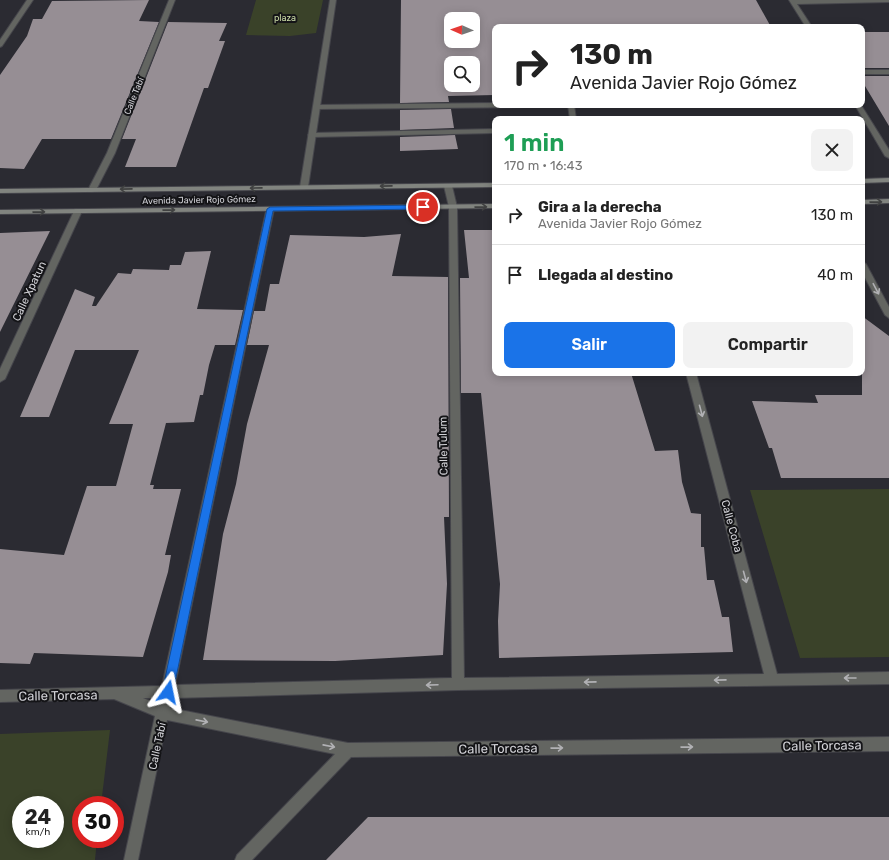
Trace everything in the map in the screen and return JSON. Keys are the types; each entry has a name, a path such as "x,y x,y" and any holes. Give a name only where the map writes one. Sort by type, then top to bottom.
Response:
{"main road":[{"path":"865,181 889,180"},
{"name":"Avenida Javier Rojo Gómez","path":"0,191 492,185"},
{"path":"865,202 889,202"},
{"name":"Avenida Javier Rojo Gómez","path":"0,212 492,206"}],"street":[{"path":"0,45 30,0"},
{"name":"Calle Tabí","path":"92,190 111,153 172,0"},
{"path":"304,187 333,0"},
{"path":"792,1 889,0"},
{"path":"792,1 807,24"},
{"path":"865,72 889,72"},
{"path":"316,107 492,105"},
{"path":"865,117 889,156"},
{"path":"312,135 492,132"},
{"name":"Calle Tulum","path":"448,186 453,207 458,684"},
{"name":"Calle Tabí","path":"131,860 164,713 270,209"},
{"name":"Calle Xpatun","path":"0,379 78,211"},
{"path":"865,270 889,315"},
{"name":"Calle Coba","path":"692,376 772,679"},
{"name":"Calle Torcasa","path":"0,696 458,684 889,678"},
{"name":"Calle Torcasa","path":"115,694 164,713 348,750 889,744"},
{"path":"242,860 348,750"}],"green space":[{"name":"plaza","path":"256,0 323,0 316,33 290,36 246,35"},
{"path":"889,489 889,657 800,658 750,490"},
{"path":"110,730 102,796 72,796 72,848 96,848 95,860 0,860 0,734"}],"building":[{"path":"149,0 139,21 159,22 111,139 42,139 24,169 0,168 0,75 27,36 33,19 42,19 52,1"},
{"path":"401,0 756,0 769,24 492,24 492,95 448,96 449,102 400,103"},
{"path":"168,22 227,23 219,41 225,41 208,88 204,88 176,167 125,167 136,139 122,139"},
{"path":"865,32 889,32 889,68 865,68"},
{"path":"865,76 889,76 889,126 865,86"},
{"path":"451,109 454,128 400,130 400,110"},
{"path":"455,135 458,149 400,151 400,137"},
{"path":"464,230 492,230 492,376 632,376 655,451 678,450 682,482 691,513 701,514 701,547 704,547 707,580 714,580 722,617 729,617 733,652 499,658 498,621 500,584 481,393 461,393 460,278 469,278"},
{"path":"50,231 0,332 0,233"},
{"path":"401,234 392,276 448,277 449,517 444,517 447,584 443,655 335,661 203,660 223,534 236,484 247,424 269,345 247,345 254,311 265,311 270,284 279,284 290,235 364,237"},
{"path":"211,251 197,309 243,310 235,345 215,345 203,395 200,395 194,422 166,423 150,485 154,485 153,489 181,489 165,555 171,555 168,572 143,657 34,653 30,664 0,663 0,549 64,555 87,486 116,486 133,424 109,424 139,350 75,350 49,417 20,417 75,289 95,297 92,306 96,306 118,273 131,274 133,269 169,270 170,265 181,265 185,252"},
{"path":"865,318 889,336 889,478 781,478 772,448 769,448 752,401 818,403 815,395 862,395 862,376 865,376"},
{"path":"368,817 889,817 889,860 326,860"}],"route":[{"path":"168,692 270,209 423,207"}]}
